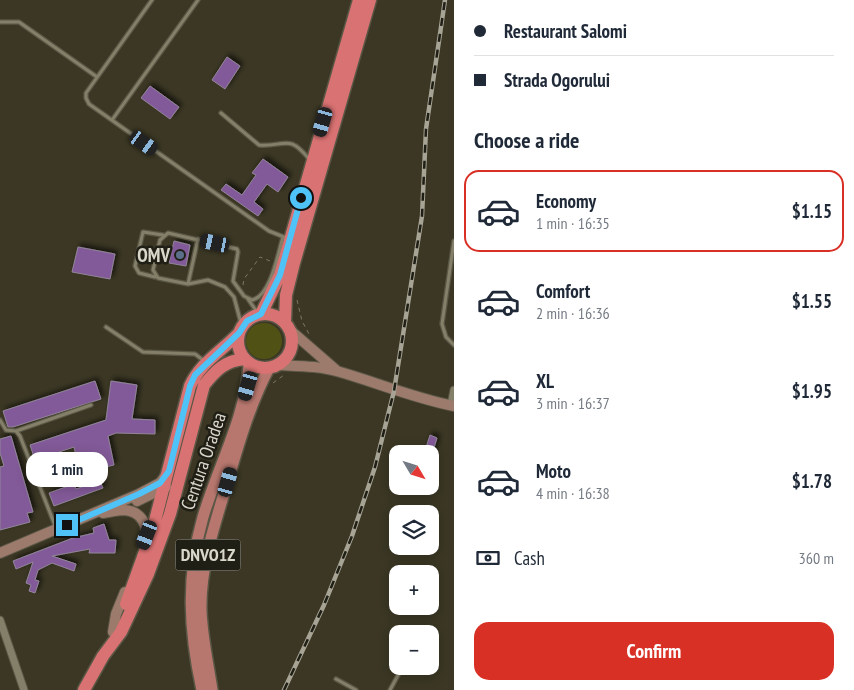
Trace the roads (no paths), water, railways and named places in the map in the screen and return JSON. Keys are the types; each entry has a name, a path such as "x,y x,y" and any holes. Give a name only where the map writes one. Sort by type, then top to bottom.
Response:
{"highway":[{"path":"84,690 103,656 152,532 190,386 195,375 206,362 222,350 247,321 260,314 277,283 287,236 359,0"},
{"name":"DNVO1Z","path":"274,367 290,353 292,338 287,326 286,295 370,0"},
{"path":"260,314 278,317 287,326"},
{"name":"DNVO1Z","path":"240,330 238,340 241,354 247,361"},
{"path":"103,656 121,632 148,574 170,514 204,385 216,370 230,360 247,361 274,367"}],"main road":[{"name":"Centura Oradea","path":"202,690 192,640 190,602 192,573 204,516 248,386 247,361"},
{"name":"Centura Oradea","path":"212,690 203,646 201,609 204,579 216,520 244,424 254,397 274,367"}],"street":[{"path":"287,326 339,372"},
{"path":"274,367 320,368 339,372 400,393 452,405 454,390"},
{"path":"77,521 164,490 176,476 184,448 190,440"},
{"path":"0,553 139,494 160,483 169,471"},
{"path":"100,514 123,510 136,513 146,523 147,535 116,614 113,632"},
{"path":"0,620 24,690"}],"lane":[{"path":"152,0 96,77 86,93 86,98 89,104 277,235 287,236 263,294 258,299 248,299"},
{"path":"112,120 198,0"},
{"path":"0,22 19,22 96,77"},
{"path":"220,113 259,145 268,146 288,142 296,144 311,161"},
{"path":"240,330 234,297 224,288 208,280 188,284 139,273 135,266 144,232 162,235 168,233 237,249 233,281 260,314"},
{"path":"158,278 153,270 162,235"},
{"path":"188,284 198,239"},
{"path":"454,241 442,324 446,337 454,345"},
{"path":"106,327 143,352 195,354 206,362"},
{"path":"0,420 6,430 16,432 91,405"},
{"path":"16,432 20,436 57,530"},
{"path":"37,480 72,467"},
{"path":"390,690 398,675"},
{"path":"336,679 356,690"}],"railway":[{"path":"284,690 324,605 352,536 375,467 394,391 422,216 426,129 445,0"}],"place":[{"name":"OMV","path":"180,255"}]}
